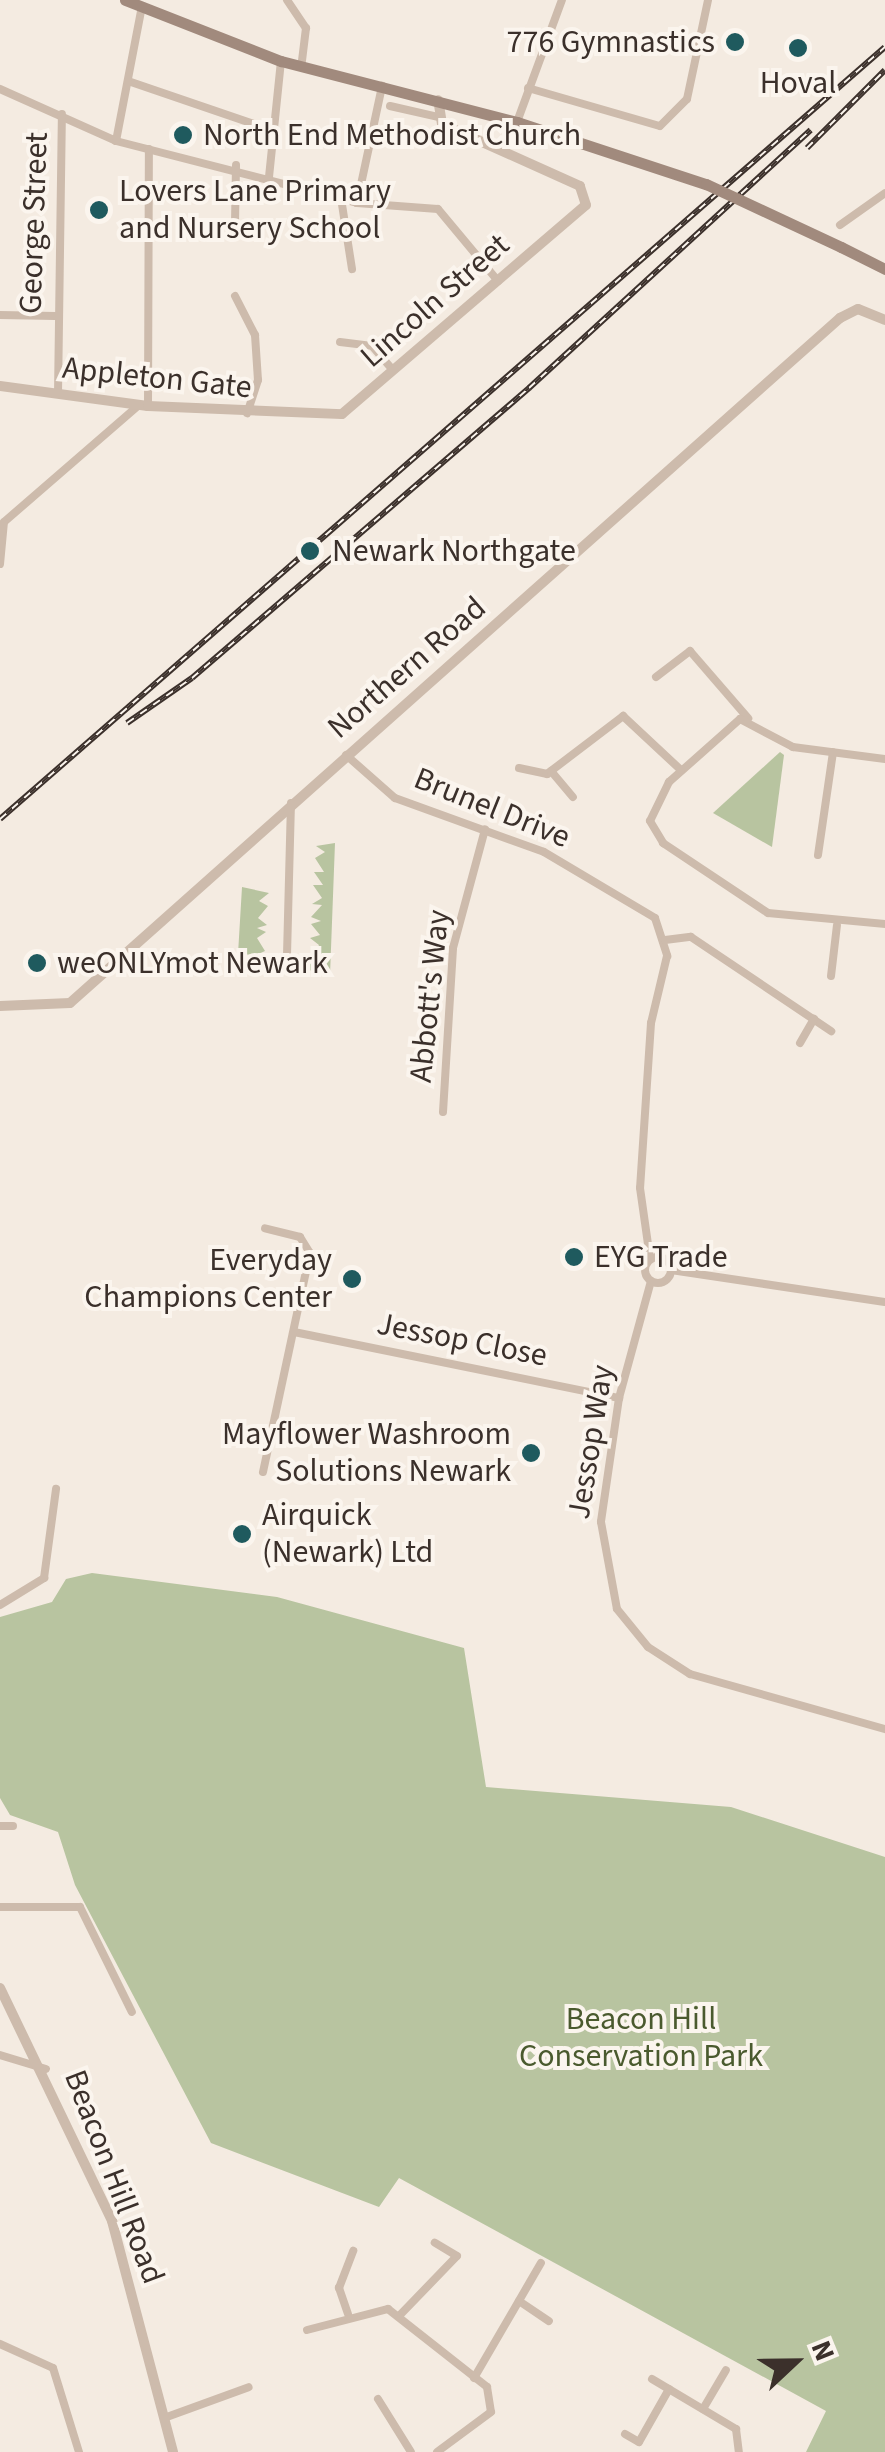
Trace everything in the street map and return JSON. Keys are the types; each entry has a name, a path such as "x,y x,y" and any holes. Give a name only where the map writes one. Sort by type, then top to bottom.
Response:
{"main road":[{"path":"124,0 282,61 518,122 706,184 885,269"}],"street":[{"path":"287,0 306,28 301,66"},
{"path":"518,122 562,0"},
{"path":"528,88 660,126 687,99 708,0"},
{"path":"116,141 142,6"},
{"path":"269,177 282,61"},
{"path":"128,81 277,132"},
{"path":"358,202 382,86"},
{"path":"0,89 116,141 236,165 358,202 438,209 498,280"},
{"path":"390,106 438,117 438,100"},
{"name":"George Street","path":"58,394 55,316 62,114"},
{"name":"Lincoln Street","path":"310,417 342,414 586,205 580,186 438,117"},
{"path":"0,564 2,521 144,406 148,149"},
{"path":"235,222 236,165"},
{"path":"840,225 885,193"},
{"path":"340,198 353,264"},
{"path":"235,296 255,336 258,380 247,412"},
{"name":"Northern Road","path":"0,1006 70,1002 840,318 858,309 885,320"},
{"path":"0,314 55,316"},
{"path":"340,342 372,346 392,370"},
{"name":"Appleton Gate","path":"0,386 144,406 310,417"},
{"path":"656,678 683,653 696,654 748,718 793,747 885,758"},
{"path":"519,768 531,776 551,770 622,716 681,770"},
{"path":"748,718 681,770 653,808 658,839 768,913 837,926 885,924"},
{"path":"818,856 833,752"},
{"name":"Brunel Drive","path":"346,755 395,798 485,829 626,896 665,940"},
{"path":"551,770 573,797"},
{"path":"287,955 292,803"},
{"name":"Abbott's Way","path":"443,1112 453,948 485,829"},
{"path":"831,976 837,926"},
{"path":"672,1270 666,1258 650,1258 640,1188 665,940 691,937 831,1031"},
{"path":"800,1043 814,1019"},
{"path":"263,1472 294,1332 308,1246 265,1228"},
{"name":"Jessop Way","path":"650,1258 651,1281 619,1398 600,1539 612,1596 634,1633 690,1674 885,1729"},
{"path":"651,1281 672,1270 885,1302"},
{"name":"Jessop Close","path":"294,1332 619,1398"},
{"path":"0,1606 44,1578 56,1489"},
{"path":"0,1826 13,1826"},
{"path":"0,1907 80,1907 132,2012"},
{"name":"Beacon Hill Road","path":"0,1988 46,2069 112,2221 174,2452"},
{"path":"0,2055 46,2069"},
{"path":"436,2242 468,2262"},
{"path":"348,2314 344,2268 353,2251"},
{"path":"400,2316 458,2256"},
{"path":"331,2262 344,2268"},
{"path":"474,2378 541,2263"},
{"path":"518,2302 549,2321"},
{"path":"307,2330 370,2307 400,2316 474,2378 495,2398 491,2412 437,2452"},
{"path":"0,2344 53,2368 79,2452"},
{"path":"702,2409 726,2370"},
{"path":"652,2379 742,2434 739,2452"},
{"path":"164,2418 249,2387"},
{"path":"634,2452 668,2388"},
{"path":"378,2398 386,2418 411,2452"},
{"path":"373,2422 386,2418"},
{"path":"624,2434 639,2442"}],"green space":[{"path":"780,752 784,755 772,847 713,813"},
{"path":"335,843 330,975 317,974 308,969 319,945 310,938 320,935 311,924 321,921 311,917 322,905 312,904 322,898 313,885 323,885 314,872 324,872 315,858 325,852 316,846"},
{"path":"242,887 269,893 259,901 268,906 258,918 267,925 257,928 266,932 257,938 265,951 256,955 238,954"},
{"name":"Beacon Hill Conservation Park","path":"92,1573 277,1597 464,1648 486,1787 731,1807 885,1857 885,2452 806,2452 826,2411 399,2178 379,2207 211,2143 75,1885 58,1832 10,1815 0,1798 0,1617 52,1602 66,1579"}],"railway":[{"path":"0,819 885,47"},
{"path":"807,148 885,70"},
{"path":"127,723 192,678 529,388 811,130"}],"place":[{"name":"776 Gymnastics","path":"735,42"},
{"name":"Hoval","path":"798,48"},
{"name":"North End Methodist Church","path":"183,135"},
{"name":"Lovers Lane Primary and Nursery School","path":"99,210"},
{"name":"Newark Northgate","path":"310,551"},
{"name":"weONLYmot Newark","path":"37,963"},
{"name":"EYG Trade","path":"574,1257"},
{"name":"Everyday Champions Center","path":"352,1279"},
{"name":"Mayflower Washroom Solutions Newark","path":"531,1453"},
{"name":"Airquick (Newark) Ltd","path":"242,1534"}]}
